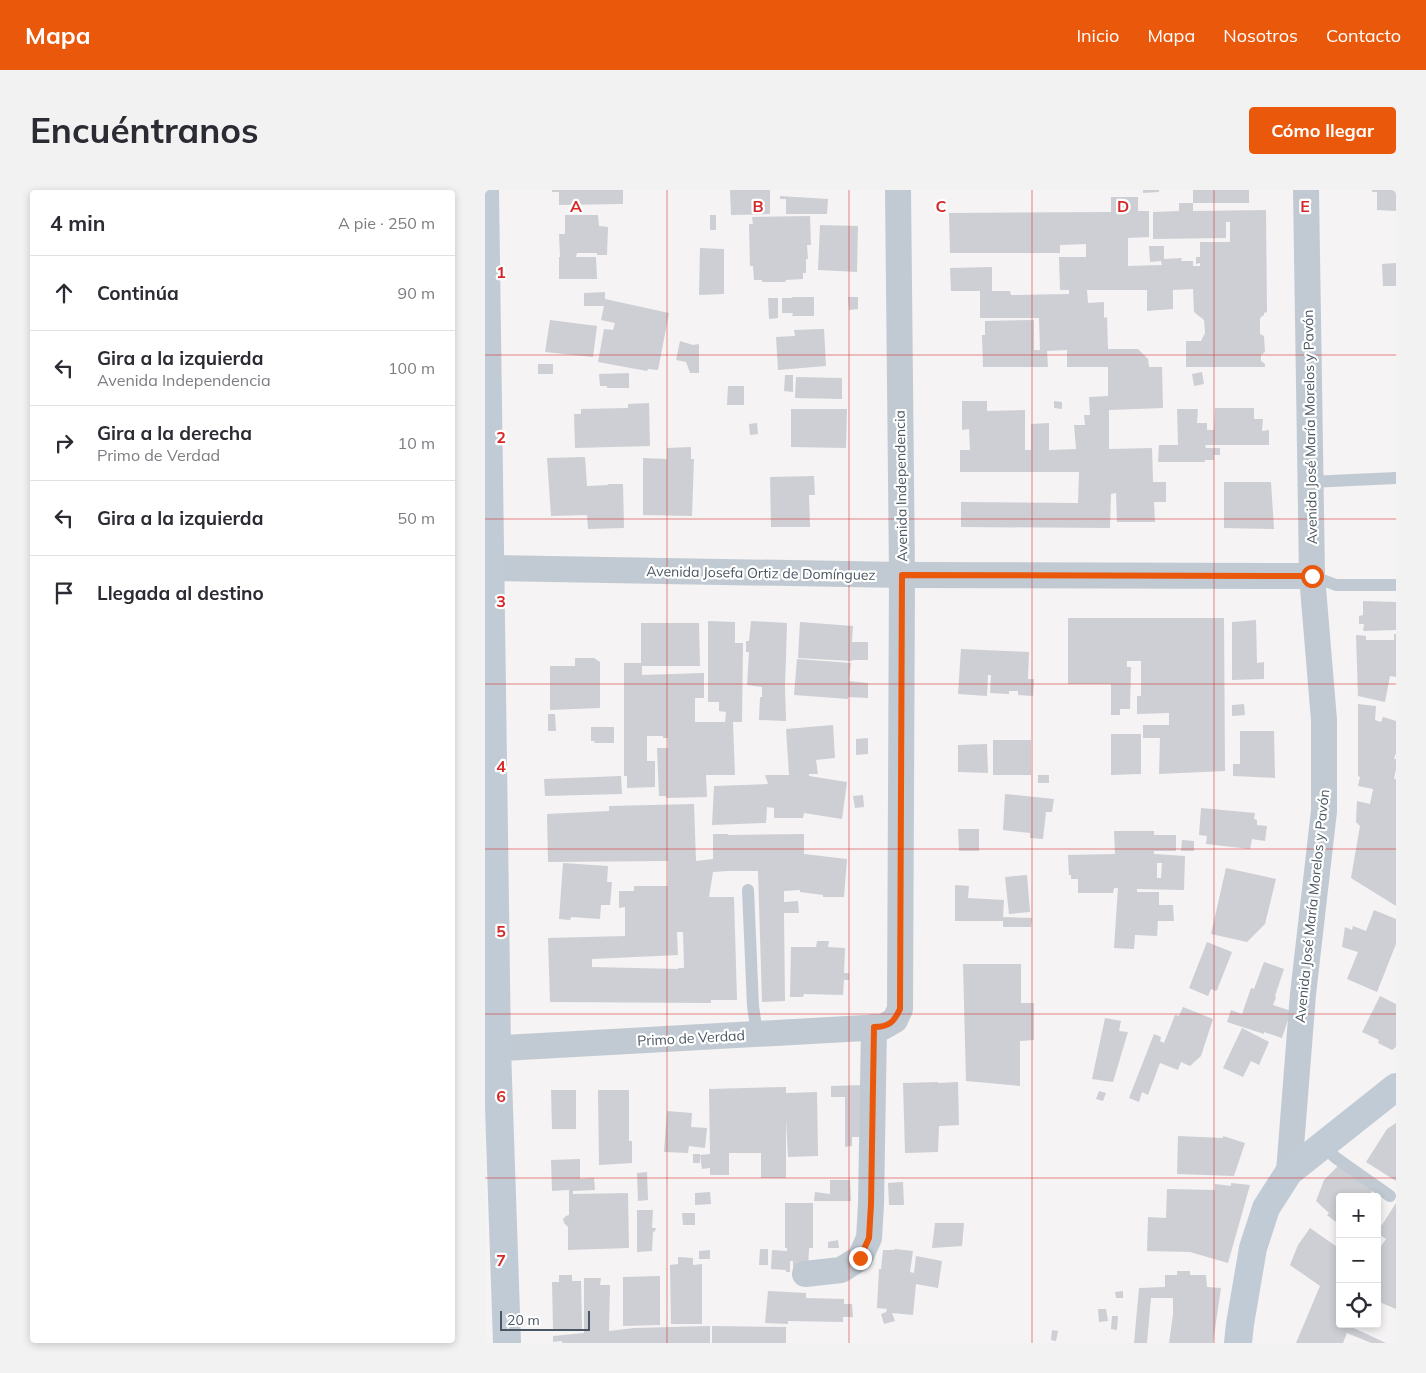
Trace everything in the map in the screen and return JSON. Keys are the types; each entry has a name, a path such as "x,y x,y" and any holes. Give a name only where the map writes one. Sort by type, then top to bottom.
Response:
{"street":[{"path":"485,190 491,1049 507,1343"},
{"name":"Avenida Independencia","path":"805,1274 841,1270 860,1258 869,1238 884,1024 900,1009 902,575 899,190"},
{"name":"Avenida José María Morelos y Pavón","path":"1289,1172 1303,994 1324,811 1324,720 1312,576 1306,190"},
{"name":"Avenida Josefa Ortiz de Domínguez","path":"488,568 902,575 1312,576"},
{"name":"Primo de Verdad","path":"491,1049 757,1034 884,1024"},
{"path":"1238,1343 1253,1248 1266,1208 1289,1172 1396,1087"}],"lane":[{"path":"1310,482 1396,478"},
{"name":"Avenida Josefa Ortiz de Domínguez","path":"1312,576 1337,585 1396,585"},
{"path":"748,890 753,1006 757,1034"},
{"path":"1323,1146 1336,1158 1390,1196"}],"building":[{"path":"552,190 623,190 623,204 559,205 559,192 552,192"},
{"path":"730,190 770,190 770,214 731,215"},
{"path":"1143,190 1159,190 1159,192 1143,193"},
{"path":"1193,190 1249,190 1249,203 1193,203"},
{"path":"1372,190 1396,190 1396,211 1377,210 1377,192 1372,192"},
{"path":"780,196 828,199 827,214 786,214 786,199 780,199"},
{"path":"1111,197 1138,197 1138,211 1149,211 1149,237 1128,238 1128,266 1162,265 1161,261 1150,262 1149,246 1164,246 1164,259 1182,258 1181,261 1193,261 1193,266 1200,266 1200,263 1196,264 1196,257 1200,257 1200,242 1230,242 1230,222 1226,222 1226,238 1153,239 1153,212 1179,211 1179,203 1193,203 1193,211 1266,210 1267,312 1260,318 1260,334 1264,336 1265,352 1261,355 1261,361 1265,364 1265,367 1186,367 1186,341 1201,341 1205,333 1204,320 1194,312 1193,289 1173,290 1173,309 1147,311 1147,290 1087,290 1088,303 1104,302 1104,318 1107,317 1108,349 1138,349 1148,359 1149,367 1162,367 1163,408 1109,410 1109,449 1152,448 1153,482 1166,482 1166,502 1154,502 1155,522 1117,522 1116,493 1111,494 1110,528 961,527 961,502 1078,503 1079,472 960,472 960,450 970,450 969,429 962,430 962,401 987,401 987,411 1025,410 1025,450 1031,450 1031,424 1049,423 1049,450 1076,449 1074,425 1085,425 1084,415 1090,415 1089,397 1108,396 1108,367 1067,367 1067,350 1047,351 1048,367 983,367 982,335 985,335 985,321 1034,320 1034,350 1040,350 1039,318 980,318 980,291 951,291 950,268 992,267 992,291 1010,291 1011,295 1069,294 1069,290 1060,290 1059,257 1086,257 1086,244 1060,245 1060,253 950,253 949,213 1111,212"},
{"path":"565,215 598,215 599,226 608,227 607,255 577,253 576,257 596,257 597,279 559,279 559,234 565,234"},
{"path":"710,215 716,215 716,230 710,230"},
{"path":"810,216 811,245 807,245 808,259 806,259 806,273 803,273 803,279 786,280 785,282 754,280 753,266 750,266 749,224 753,224 752,217"},
{"path":"820,225 858,226 857,272 818,270"},
{"path":"700,248 724,249 724,294 699,295"},
{"path":"1396,263 1396,286 1383,286 1382,264"},
{"path":"605,292 605,299 669,313 658,370 648,369 647,371 598,362 604,329 613,330 615,323 601,320 604,306 584,306 584,293"},
{"path":"814,297 814,316 792,316 793,313 782,313 782,298"},
{"path":"848,297 858,297 858,309 849,310"},
{"path":"768,298 778,298 778,318 769,319"},
{"path":"550,320 597,326 593,357 545,352"},
{"path":"824,329 826,366 778,370 776,337 795,336 794,330"},
{"path":"680,341 693,345 699,344 699,373 690,373 686,362 676,360"},
{"path":"538,364 553,364 553,374 538,374"},
{"path":"1202,372 1204,384 1194,386 1192,374"},
{"path":"629,373 629,388 607,388 607,386 600,386 599,374"},
{"path":"785,375 793,375 793,392 784,391"},
{"path":"796,377 842,378 842,399 795,398"},
{"path":"728,386 744,386 744,405 727,405"},
{"path":"1054,401 1062,402 1062,409 1054,408"},
{"path":"649,403 650,446 575,448 574,414 581,414 581,409 628,408 628,404"},
{"path":"1215,408 1254,408 1254,419 1263,419 1262,431 1269,430 1269,445 1205,445 1206,448 1220,448 1220,455 1214,455 1214,460 1205,460 1205,462 1158,462 1159,445 1178,445 1177,409 1198,409 1197,423 1207,423 1207,430 1214,430"},
{"path":"791,409 847,409 846,448 791,447"},
{"path":"757,423 758,434 750,435 749,424"},
{"path":"691,447 691,459 694,459 692,516 643,515 643,458 667,459 667,448"},
{"path":"585,457 587,486 623,484 624,528 588,529 587,515 551,516 547,458"},
{"path":"814,476 815,495 809,495 810,527 771,527 770,477"},
{"path":"1224,482 1271,482 1274,529 1224,528"},
{"path":"1363,601 1396,602 1396,630 1363,631 1364,624 1359,624 1359,616 1363,615"},
{"path":"1068,618 1224,618 1225,771 1159,774 1160,738 1143,738 1143,725 1169,725 1169,713 1137,714 1137,696 1141,696 1141,661 1127,661 1127,667 1131,667 1130,709 1120,709 1120,715 1111,715 1111,684 1068,684"},
{"path":"1256,620 1257,663 1264,662 1264,679 1232,680 1232,622"},
{"path":"708,621 735,622 735,643 743,643 742,722 733,722 735,775 706,775 707,797 666,798 666,796 659,796 657,748 668,748 668,738 663,738 663,736 647,736 647,761 655,761 655,787 627,788 627,776 624,776 624,663 641,663 641,623 699,623 700,666 642,666 642,675 704,673 704,698 695,698 695,722 725,722 726,712 719,711 719,702 708,702"},
{"path":"751,621 787,623 786,721 759,720 762,687 747,685 749,652 746,652 746,641 749,641"},
{"path":"800,622 853,626 852,642 868,642 868,660 798,658"},
{"path":"1394,634 1396,634 1396,677 1390,676 1385,702 1358,696 1356,635 1366,636 1366,640 1394,640"},
{"path":"961,649 1029,652 1028,679 1034,679 1033,696 1018,695 1018,691 1009,691 1009,694 990,693 991,675 988,675 987,696 958,694"},
{"path":"575,658 594,658 600,662 600,708 550,710 550,666 575,666"},
{"path":"797,659 851,663 849,681 868,683 868,698 848,697 848,699 794,695"},
{"path":"1244,704 1245,715 1232,716 1232,705"},
{"path":"1358,704 1376,706 1375,720 1381,722 1383,717 1396,721 1396,753 1394,759 1396,759 1396,769 1394,779 1396,779 1396,906 1351,878 1360,826 1356,822 1357,801 1370,804 1373,789 1358,786 1360,777 1358,776"},
{"path":"548,714 555,714 556,731 548,731"},
{"path":"833,725 835,758 816,760 818,774 809,774 809,776 847,782 842,819 804,813 803,818 774,818 774,808 767,807 766,823 712,825 714,786 768,784 765,775 789,775 786,729"},
{"path":"591,727 614,727 614,743 594,743 595,741 591,741"},
{"path":"1240,731 1274,731 1275,778 1233,776 1233,764 1240,764"},
{"path":"1111,734 1141,734 1141,774 1111,775"},
{"path":"868,738 868,754 856,755 856,739"},
{"path":"993,740 1031,740 1031,775 993,775"},
{"path":"987,744 988,773 958,772 958,745"},
{"path":"1038,775 1049,775 1049,783 1038,783"},
{"path":"621,776 622,794 545,796 544,779"},
{"path":"1005,794 1054,799 1052,812 1046,812 1043,839 1030,838 1030,833 1003,830"},
{"path":"863,795 864,807 855,808 853,796"},
{"path":"694,804 696,861 713,859 713,834 804,834 804,854 847,859 844,897 823,897 823,895 800,892 800,890 784,891 784,902 798,901 799,913 784,913 785,1001 762,1002 758,871 728,871 713,872 709,897 734,897 737,1000 711,1000 711,1003 550,1002 548,938 625,936 625,907 619,908 619,891 634,891 634,886 668,886 668,861 548,862 547,814 609,811 609,806","holes":["677,932 683,932 684,968 592,967 592,959 678,955"]},
{"path":"1201,808 1255,813 1254,819 1257,820 1257,825 1267,826 1265,841 1252,839 1250,849 1206,844 1207,836 1199,835"},
{"path":"958,829 979,829 979,851 959,851"},
{"path":"1114,831 1154,831 1154,835 1176,835 1176,851 1154,851 1154,854 1185,856 1184,890 1137,889 1137,892 1159,892 1159,905 1173,905 1174,921 1158,921 1157,936 1135,935 1134,949 1114,948 1118,888 1114,888 1113,893 1078,893 1078,879 1071,879 1071,875 1069,875 1068,855 1115,854","holes":["1157,863 1162,863 1161,878 1157,878"]},
{"path":"1182,840 1194,841 1194,851 1181,851"},
{"path":"563,863 608,866 607,882 612,882 610,905 601,905 600,919 571,917 570,920 559,919"},
{"path":"1226,868 1276,879 1265,924 1247,942 1211,934"},
{"path":"1027,875 1030,912 1009,914 1005,877"},
{"path":"955,885 969,886 968,898 1004,900 1003,917 1032,918 1031,927 1003,927 1003,921 955,921"},
{"path":"1374,910 1396,919 1396,944 1377,992 1347,979 1358,952 1342,947 1345,927 1352,930 1353,926 1366,931"},
{"path":"817,941 829,941 828,947 845,948 844,973 849,973 849,980 844,980 843,995 804,994 803,997 790,997 791,947 816,947"},
{"path":"1207,942 1232,952 1217,990 1211,989 1208,996 1189,988"},
{"path":"1264,962 1284,969 1273,1005 1291,1011 1282,1038 1227,1022 1231,1010 1242,1014 1251,988 1254,989"},
{"path":"963,964 1021,964 1021,1003 1034,1003 1034,1040 1020,1041 1020,1086 966,1081"},
{"path":"1380,996 1396,1004 1396,1047 1392,1050 1378,1043 1379,1040 1362,1032"},
{"path":"1183,1007 1213,1019 1201,1056 1190,1066 1181,1062 1178,1070 1160,1063 1148,1095 1142,1092 1139,1102 1129,1098 1154,1034 1161,1037 1160,1041 1164,1043 1175,1015 1179,1016"},
{"path":"1105,1018 1121,1021 1119,1031 1128,1032 1113,1082 1092,1079"},
{"path":"1242,1028 1269,1042 1259,1065 1251,1061 1243,1077 1223,1068"},
{"path":"958,1082 959,1125 939,1126 938,1152 905,1153 903,1083"},
{"path":"864,1085 860,1137 852,1137 852,1146 845,1147 845,1097 831,1097 831,1086"},
{"path":"786,1087 786,1093 817,1092 818,1156 788,1157 786,1119 786,1178 761,1178 761,1153 729,1153 729,1175 710,1175 710,1168 702,1169 700,1155 710,1154 709,1089"},
{"path":"551,1090 576,1090 576,1129 552,1129"},
{"path":"598,1090 629,1090 629,1141 632,1141 632,1163 599,1165"},
{"path":"1099,1091 1106,1093 1103,1101 1096,1099"},
{"path":"667,1111 692,1113 691,1127 707,1128 705,1148 689,1146 688,1153 664,1152"},
{"path":"1396,1123 1396,1181 1366,1162 1387,1129"},
{"path":"1178,1136 1223,1138 1223,1136 1245,1143 1234,1176 1177,1174"},
{"path":"693,1154 700,1154 700,1163 693,1163"},
{"path":"580,1159 580,1179 594,1178 595,1190 573,1191 573,1194 628,1193 629,1248 568,1250 568,1227 563,1219 569,1215 569,1190 552,1191 551,1160"},
{"path":"1340,1164 1373,1190 1371,1193 1336,1193 1336,1222 1327,1215 1329,1213 1316,1201 1324,1180"},
{"path":"647,1172 648,1200 638,1201 637,1173"},
{"path":"830,1180 850,1180 851,1201 814,1201 815,1192 830,1194"},
{"path":"903,1182 904,1205 889,1205 888,1183"},
{"path":"1231,1183 1250,1185 1228,1263 1190,1252 1147,1251 1148,1217 1166,1218 1167,1189 1215,1190 1215,1184 1231,1186"},
{"path":"710,1192 711,1204 695,1205 695,1193"},
{"path":"785,1203 813,1203 813,1248 809,1248 808,1270 793,1269 793,1261 790,1261 790,1272 771,1269 772,1250 787,1251 787,1248 785,1248"},
{"path":"1396,1203 1396,1309 1381,1303 1381,1246 1386,1239 1381,1236 1382,1225"},
{"path":"637,1210 653,1210 652,1228 656,1228 653,1232 652,1251 637,1252"},
{"path":"682,1213 695,1213 695,1225 683,1225"},
{"path":"935,1223 964,1223 962,1246 932,1248"},
{"path":"1310,1228 1336,1246 1336,1328 1354,1328 1386,1343 1371,1343 1347,1333 1343,1343 1296,1343 1320,1286 1290,1265 1298,1245"},
{"path":"838,1240 839,1248 828,1248 828,1242"},
{"path":"760,1249 768,1249 768,1265 759,1265"},
{"path":"710,1250 710,1259 699,1259 699,1251"},
{"path":"883,1250 913,1251 910,1272 914,1273 916,1256 942,1261 938,1288 916,1284 913,1315 892,1313 895,1321 884,1324 881,1314 886,1312 887,1309 877,1308 879,1269 881,1269"},
{"path":"678,1257 693,1258 693,1265 702,1264 702,1324 671,1324 670,1265 678,1264"},
{"path":"1177,1271 1190,1271 1190,1275 1206,1275 1207,1287 1221,1288 1213,1343 1169,1343 1173,1298 1151,1298 1147,1343 1134,1343 1139,1288 1165,1287 1165,1275 1177,1275"},
{"path":"559,1275 572,1275 572,1281 581,1281 582,1329 553,1329 552,1282 559,1282"},
{"path":"660,1276 660,1325 623,1326 623,1277"},
{"path":"584,1278 601,1278 600,1285 610,1285 609,1331 634,1328 710,1326 710,1343 553,1342 553,1336 584,1333"},
{"path":"768,1291 806,1293 806,1298 844,1299 844,1304 852,1304 853,1317 843,1317 843,1322 788,1321 788,1324 765,1323"},
{"path":"1123,1291 1123,1298 1116,1298 1115,1292"},
{"path":"1098,1309 1106,1309 1108,1321 1099,1322"},
{"path":"1112,1316 1118,1316 1117,1330 1111,1329"},
{"path":"712,1326 786,1327 786,1343 712,1343"},
{"path":"1052,1330 1058,1331 1056,1341 1051,1340"}],"route":[{"path":"860,1258 869,1238 874,1027 883,1027 895,1020 900,1009 902,575 1312,576"}]}
